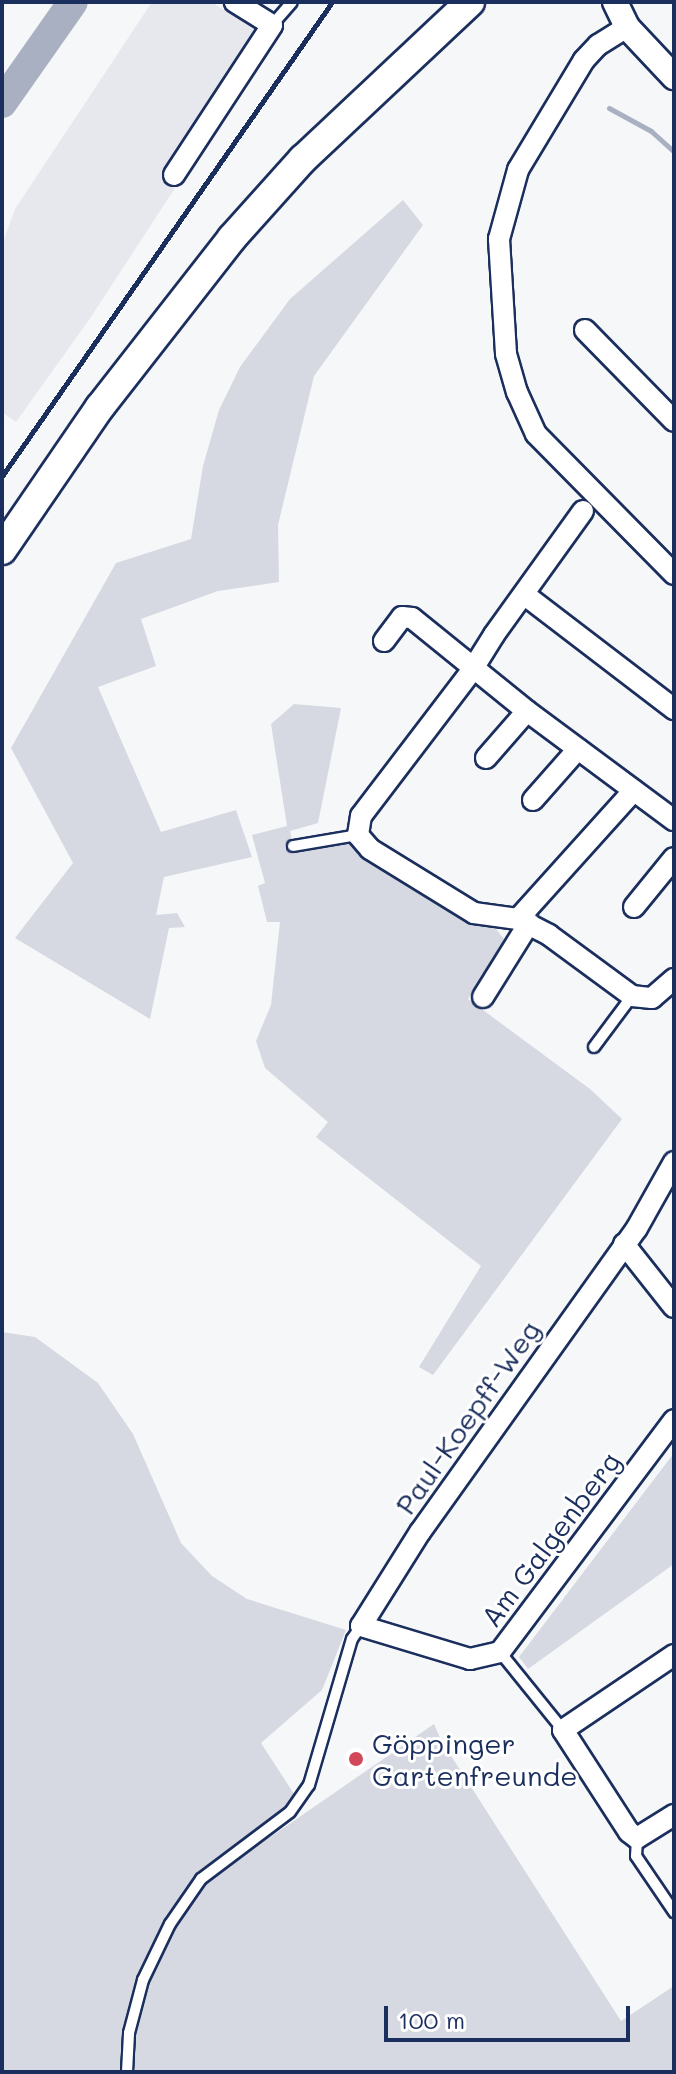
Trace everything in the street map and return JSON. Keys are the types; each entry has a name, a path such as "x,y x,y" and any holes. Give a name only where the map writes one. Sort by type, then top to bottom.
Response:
{"main road":[{"path":"2,550 100,407 232,238 303,159 470,2"}],"street":[{"path":"174,175 272,25 235,2"},
{"path":"615,2 627,27 674,77"},
{"path":"627,27 598,45 584,60 518,170 499,239 506,354 517,392 536,434 674,574"},
{"path":"585,330 674,421"},
{"path":"583,511 473,669 361,816 358,835 370,849 474,913 524,921 632,996 643,1000 652,998 674,979"},
{"path":"525,595 674,709"},
{"path":"384,641 402,617 407,616 527,711 674,820"},
{"path":"486,758 527,711"},
{"path":"533,800 578,749"},
{"path":"483,997 524,921 634,790"},
{"path":"634,907 674,858"},
{"name":"Paul-Koepff-Weg","path":"361,1626 420,1532 624,1244 674,1162"},
{"path":"624,1244 674,1307"},
{"name":"Am Galgenberg","path":"361,1626 470,1659 500,1652 674,1420"},
{"path":"674,1655 563,1730 629,1832 637,1838 674,1815"}],"lane":[{"path":"272,25 292,2"},
{"path":"293,846 358,835"},
{"path":"594,1047 632,996"},
{"path":"127,2072 129,2033 143,1980 170,1924 201,1879 290,1812 309,1785 352,1639 361,1626"},
{"path":"500,1652 563,1730"},
{"path":"637,1838 636,1856 674,1912"}],"shaded area":[{"path":"152,2 211,2 272,39 91,317 16,422 2,412 2,245 15,209"},
{"path":"403,200 423,225 314,376 278,525 279,582 218,591 141,619 156,666 98,687 161,832 236,810 252,857 164,877 156,915 177,913 185,927 169,928 150,1019 15,938 73,863 11,748 116,563 191,539 203,466 219,410 240,367 290,299"},
{"path":"294,704 341,708 318,823 290,831 294,850 354,843 430,897 476,924 492,924 504,939 468,999 590,1089 622,1119 433,1375 419,1367 481,1266 316,1137 328,1122 265,1068 256,1041 271,1005 280,922 267,922 258,886 265,883 252,835 287,826 271,724"},
{"path":"2,1332 35,1337 98,1383 133,1434 181,1543 212,1576 247,1599 346,1630 322,1690 261,1743 296,1797 269,1838 434,1724 441,1740 621,2021 674,1986 674,2072 2,2072"},
{"path":"674,1453 674,1564 528,1669 519,1657"}],"waterway":[{"path":"2,103 73,2"},
{"path":"609,108 651,131 674,152"}],"railway":[{"path":"2,476 332,2"}],"place":[{"name":"Göppinger Gartenfreunde","path":"356,1759"}]}
